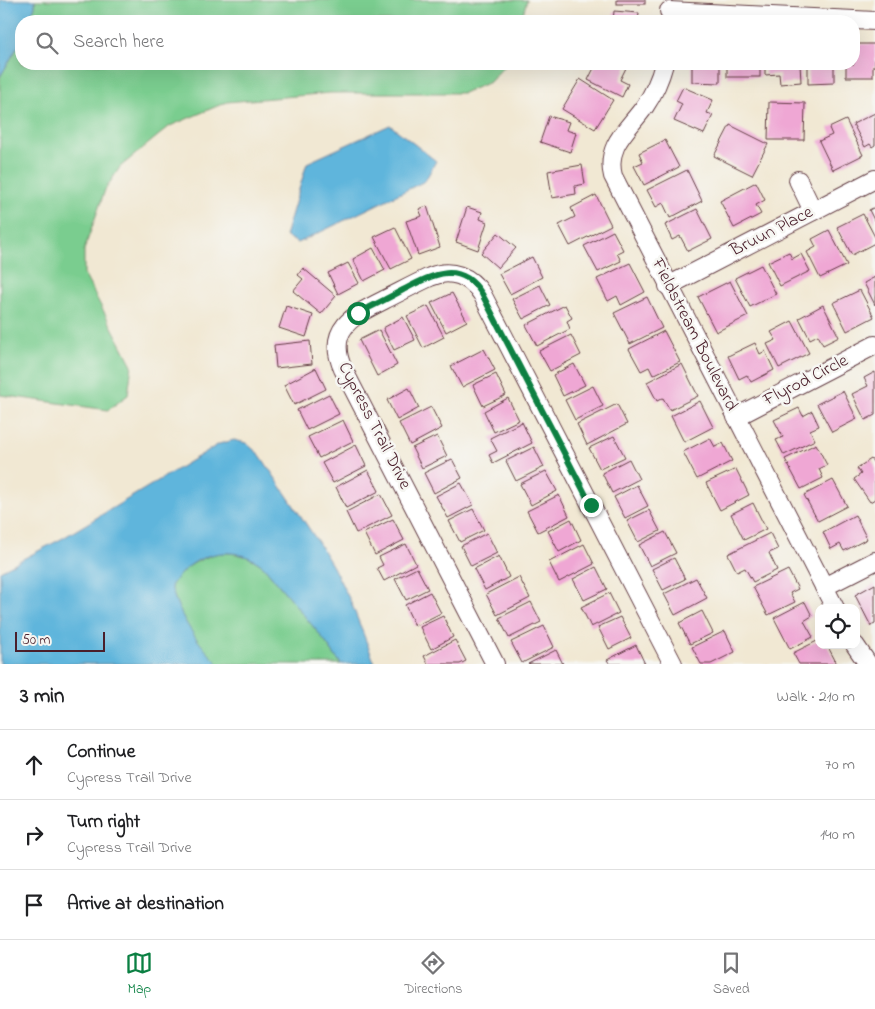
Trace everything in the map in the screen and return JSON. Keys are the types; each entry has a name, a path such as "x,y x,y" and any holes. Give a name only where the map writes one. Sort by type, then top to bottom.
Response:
{"street":[{"path":"669,11 751,15"},
{"path":"860,20 875,21"},
{"name":"Fieldstream Boulevard","path":"662,70 653,93 638,116 618,138 611,158 612,172 668,286 833,604"},
{"name":"Bruun Place","path":"668,286 875,179"},
{"path":"798,180 814,211"},
{"name":"Cypress Trail Drive","path":"495,664 343,369 338,352 339,337 343,328 354,316 439,273 449,273 465,277 474,283 482,294 673,664"},
{"name":"Flyrod Circle","path":"736,417 875,345"},
{"path":"824,587 875,561"},
{"path":"858,649 868,664"}],"green space":[{"path":"35,0 527,0 523,15 31,15"},
{"path":"15,51 15,70 501,70 490,82 463,93 330,93 227,102 170,126 120,167 105,190 84,250 84,274 132,365 128,395 108,410 0,395 0,77"},
{"path":"218,553 231,553 243,556 254,560 264,567 321,636 341,664 219,664 210,656 195,638 183,618 171,586 180,574 191,565 203,558"}],"water":[{"path":"0,0 35,0 31,15 15,15 15,51 0,77"},
{"path":"390,125 436,161 425,181 298,243 285,236 307,163"},
{"path":"234,440 246,443 260,455 318,542 351,602 375,664 341,664 321,636 264,567 252,559 239,554 226,553 214,554 190,565 171,586 174,597 189,628 219,664 0,664 0,571 63,538 219,444"}],"building":[{"path":"617,0 645,0 645,4 617,4"},
{"path":"614,11 639,13 639,15 614,15"},
{"path":"860,44 875,44 873,77 846,77 846,70 860,70"},
{"path":"593,70 625,70 620,80 628,84 622,97 588,80"},
{"path":"692,70 720,70 720,83 692,82"},
{"path":"727,70 760,70 760,77 727,77"},
{"path":"765,70 800,70 801,82 780,84 779,74 765,75"},
{"path":"808,70 834,70 834,83 808,84"},
{"path":"580,79 613,100 595,129 562,109"},
{"path":"683,87 713,100 707,113 713,115 704,134 674,121 682,104 676,101"},
{"path":"769,102 805,103 804,140 768,140"},
{"path":"875,113 875,145 872,147 870,144 865,147 853,124"},
{"path":"549,116 569,122 566,130 576,133 570,152 540,142"},
{"path":"846,120 863,155 833,170 819,141 832,135 829,128"},
{"path":"730,125 768,144 752,175 714,156"},
{"path":"665,140 679,167 644,185 634,166 643,162 639,153"},
{"path":"582,165 585,184 575,186 576,194 552,198 548,171"},
{"path":"687,170 702,201 670,218 663,203 656,207 647,190"},
{"path":"756,182 765,200 756,205 761,214 734,228 720,201"},
{"path":"596,195 611,225 570,246 559,225 575,217 571,208"},
{"path":"427,206 440,247 418,255 406,221 422,216 419,209"},
{"path":"467,207 482,212 480,219 487,222 478,250 456,242"},
{"path":"875,207 875,222 869,210"},
{"path":"697,209 712,239 688,251 680,236 672,240 665,225"},
{"path":"863,214 875,237 875,243 852,255 837,227"},
{"path":"395,227 411,259 391,269 374,237"},
{"path":"829,230 847,265 820,278 807,252 816,247 812,239"},
{"path":"613,231 623,250 617,253 621,261 598,272 584,246"},
{"path":"498,233 516,248 498,268 481,253"},
{"path":"373,248 385,270 364,281 353,259"},
{"path":"789,252 792,259 801,254 810,271 780,286 768,262"},
{"path":"532,257 542,277 510,294 499,274"},
{"path":"348,263 359,283 338,294 328,273"},
{"path":"630,263 645,292 621,305 617,296 608,301 597,279"},
{"path":"761,265 776,294 750,307 735,278"},
{"path":"303,268 336,296 321,314 293,291 303,279 298,275"},
{"path":"875,277 875,305 864,283"},
{"path":"730,281 748,316 716,332 698,297"},
{"path":"540,285 550,305 523,319 512,299"},
{"path":"860,290 874,317 847,331 833,303"},
{"path":"452,293 467,321 446,332 431,303"},
{"path":"647,297 662,328 630,344 614,313"},
{"path":"565,305 572,318 567,321 570,329 537,346 526,325"},
{"path":"823,305 839,337 823,345 818,335 810,339 799,318"},
{"path":"286,306 313,315 306,337 279,328"},
{"path":"428,306 444,337 423,348 407,316"},
{"path":"403,317 415,340 394,350 383,328"},
{"path":"792,321 809,353 779,368 767,344 776,340 771,332"},
{"path":"379,330 397,365 377,376 359,340"},
{"path":"664,331 680,362 653,375 649,367 641,371 629,349"},
{"path":"571,335 581,355 550,371 539,351"},
{"path":"310,341 312,364 276,368 274,345"},
{"path":"755,343 760,354 765,351 774,370 751,382 747,375 739,379 728,356"},
{"path":"484,349 495,370 462,387 451,366"},
{"path":"574,364 585,385 563,396 553,375"},
{"path":"682,364 698,396 670,410 663,398 657,401 647,382"},
{"path":"316,368 326,389 294,405 284,385"},
{"path":"875,372 875,415 865,420 852,394 868,386 864,378"},
{"path":"496,374 506,395 483,406 473,385"},
{"path":"593,386 603,406 575,420 565,400"},
{"path":"409,388 419,408 397,420 387,400"},
{"path":"843,391 857,419 832,432 817,404"},
{"path":"329,394 339,414 307,430 297,410"},
{"path":"508,398 519,420 494,432 484,411"},
{"path":"700,401 713,427 684,442 671,416"},
{"path":"617,404 627,424 587,445 577,424"},
{"path":"431,407 442,428 410,445 399,423"},
{"path":"799,408 803,416 812,411 819,426 810,430 815,440 784,455 776,440 783,437 774,420"},
{"path":"343,420 353,441 319,458 308,437"},
{"path":"522,422 532,443 493,463 489,455 497,451 490,438"},
{"path":"437,436 447,456 422,468 412,448"},
{"path":"614,436 625,457 600,469 589,448"},
{"path":"710,438 715,447 723,443 732,461 697,479 683,452"},
{"path":"816,444 827,465 819,469 823,478 801,489 785,459"},
{"path":"356,445 366,466 333,483 322,463"},
{"path":"534,447 544,467 516,481 506,461"},
{"path":"452,459 462,478 434,493 424,473"},
{"path":"629,459 639,479 612,493 602,473"},
{"path":"871,459 875,465 875,499 870,502 854,479 861,474 857,468"},
{"path":"736,469 749,495 720,510 706,483"},
{"path":"368,470 379,491 346,508 336,487"},
{"path":"546,471 557,491 531,505 520,484"},
{"path":"833,480 847,506 818,521 804,495"},
{"path":"461,483 473,505 448,518 436,496"},
{"path":"637,485 648,506 625,518 614,497"},
{"path":"381,494 392,515 356,533 346,512"},
{"path":"559,495 569,516 538,532 527,511"},
{"path":"753,503 766,529 744,540 731,514"},
{"path":"473,509 484,530 460,542 449,521"},
{"path":"649,510 660,531 638,542 627,521"},
{"path":"855,515 867,539 844,551 840,544 831,549 823,532"},
{"path":"393,519 404,540 375,555 364,533"},
{"path":"571,519 581,540 559,552 548,531"},
{"path":"665,532 676,553 650,566 639,545"},
{"path":"487,533 497,553 471,566 461,546"},
{"path":"770,533 778,549 769,553 777,570 753,582 745,568 737,572 728,554"},
{"path":"406,544 416,564 384,581 377,568 383,565 379,557"},
{"path":"584,544 594,564 559,582 549,562"},
{"path":"499,556 509,577 485,590 474,569"},
{"path":"674,558 685,579 663,590 652,569"},
{"path":"596,567 607,589 584,600 573,579"},
{"path":"417,568 428,589 406,600 395,579"},
{"path":"788,570 798,589 790,593 795,602 768,615 753,587"},
{"path":"519,577 530,598 497,615 486,594"},
{"path":"696,578 707,598 675,615 664,594"},
{"path":"875,584 875,624 871,626 855,595"},
{"path":"430,592 441,613 415,626 405,605"},
{"path":"609,593 619,613 591,627 581,607"},
{"path":"531,602 541,622 509,638 499,618"},
{"path":"805,602 812,616 804,621 813,637 790,649 774,618"},
{"path":"702,611 713,633 690,644 679,623"},
{"path":"443,616 453,637 431,649 420,627"},
{"path":"620,617 631,638 609,649 598,627"},
{"path":"544,626 554,647 522,663 511,642"},
{"path":"725,631 735,652 711,664 701,664 692,647"},
{"path":"455,640 466,661 460,664 428,664 424,656"},
{"path":"815,642 815,649 829,649 837,664 799,664 793,653"},
{"path":"636,645 645,664 610,664 607,660"},
{"path":"556,650 563,664 528,664"}],"route":[{"path":"358,313 439,273 458,274 474,283 482,294 591,505"}]}
